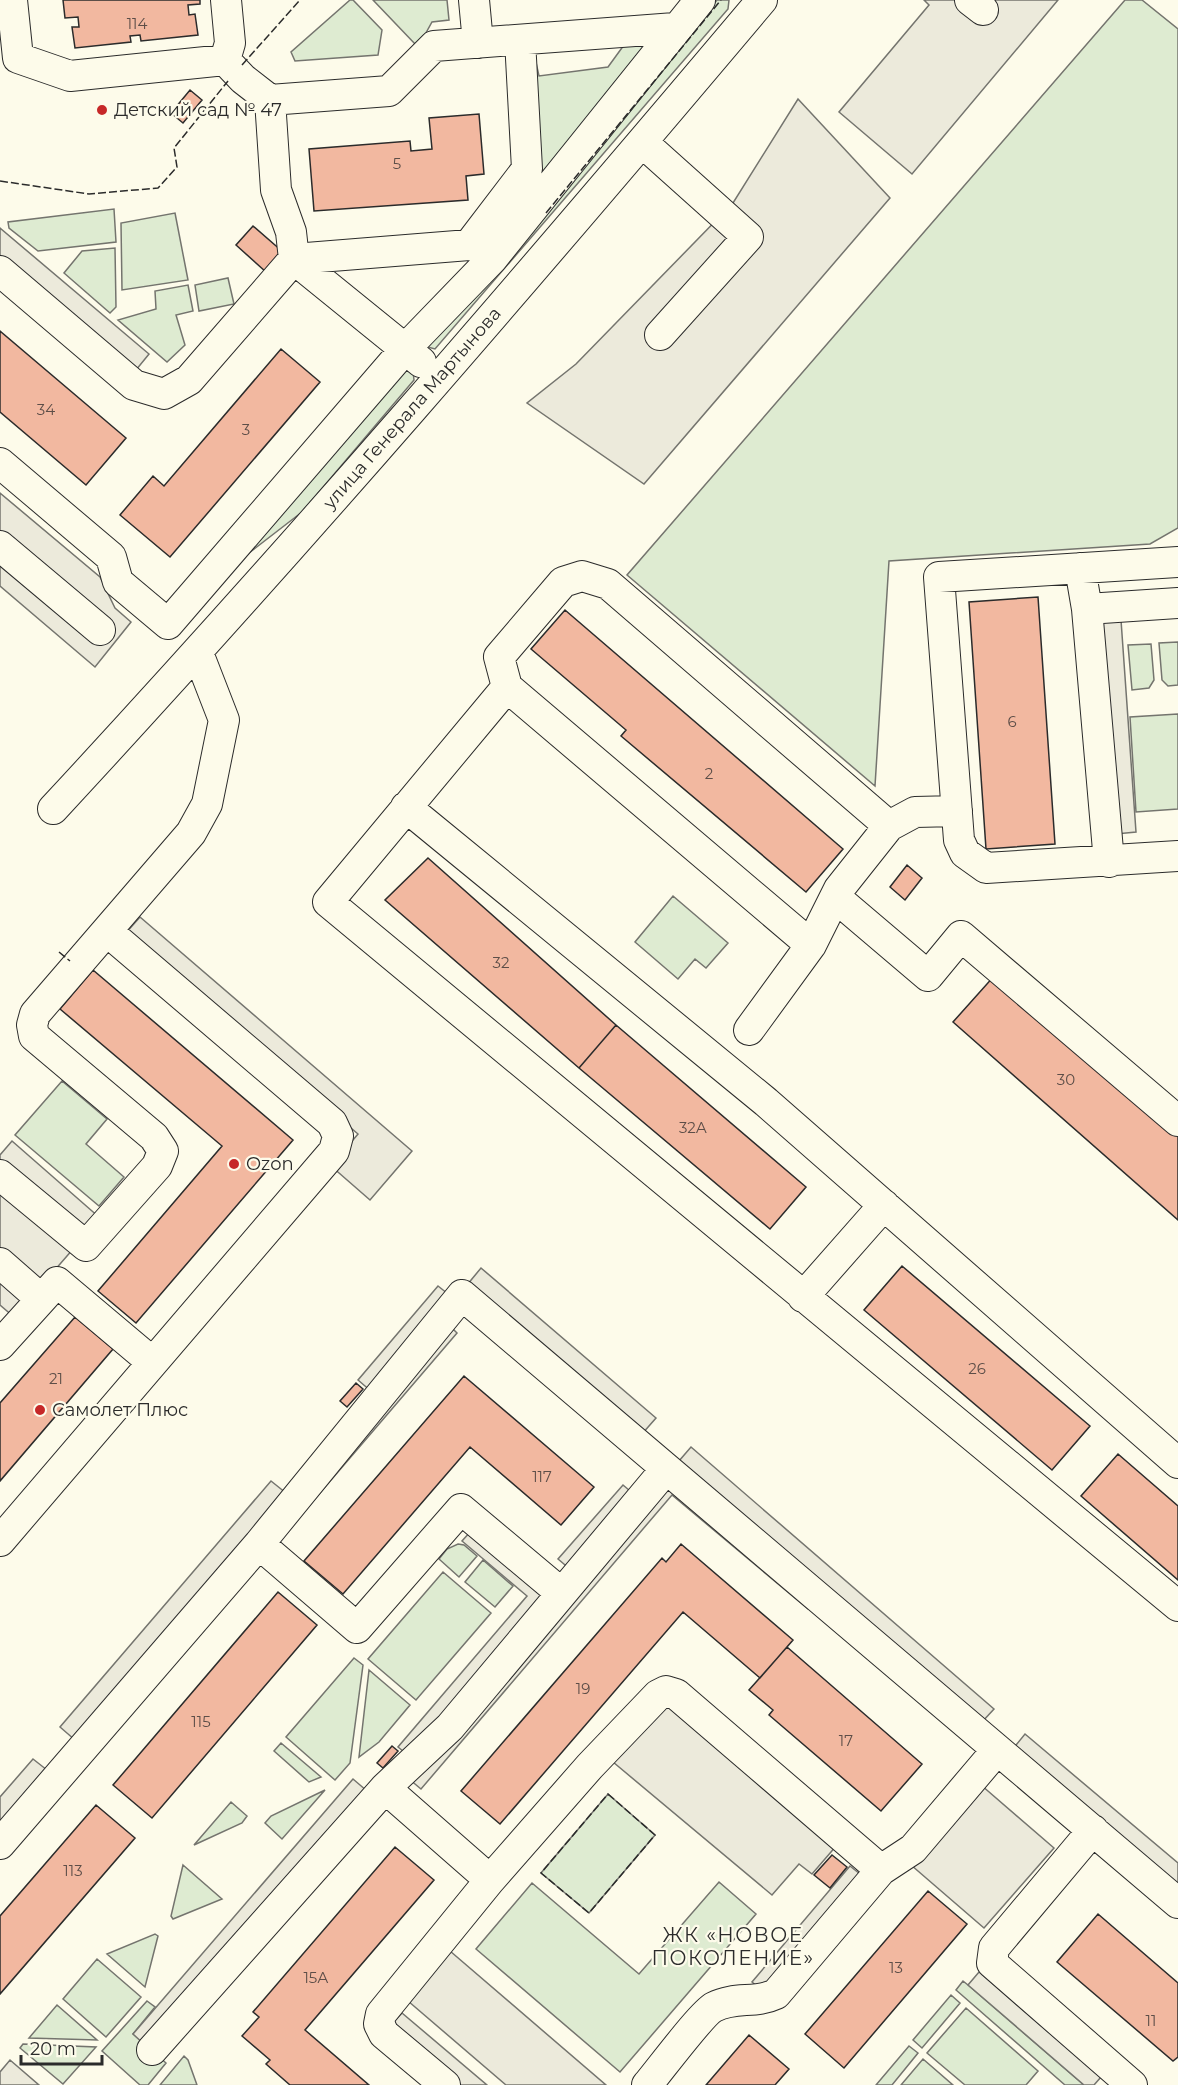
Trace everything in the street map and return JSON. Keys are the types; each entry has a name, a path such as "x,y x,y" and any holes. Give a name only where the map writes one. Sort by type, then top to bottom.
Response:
{"street":[{"path":"12,0 18,58 70,76 225,60"},
{"path":"225,60 230,43 226,0"},
{"path":"474,0 478,43"},
{"path":"0,271 134,385 164,394 189,380 294,259 469,245 510,214 700,0"},
{"name":"улица Генерала Мартынова","path":"53,809 198,653 440,377 642,142 758,2"},
{"path":"225,60 243,79 270,100 389,91 434,46 675,28"},
{"path":"0,463 111,556 118,582 168,624 405,349 492,259 527,169 520,40"},
{"path":"270,100 276,190 291,232 294,259 440,377"},
{"path":"642,142 748,237 660,335"},
{"path":"0,546 100,630"},
{"path":"1178,562 939,577 959,840 966,853 986,868 1178,856"},
{"path":"1080,568 1087,609 1109,861"},
{"path":"811,945 507,687 499,657 563,582 582,576 608,584 889,826"},
{"path":"1087,609 1178,603"},
{"path":"0,1175 86,1246 157,1166 163,1151 154,1137 34,1036 32,1025 35,1014 191,833 207,804 224,720 198,653"},
{"path":"507,687 328,902 1178,1606"},
{"path":"406,807 766,1102 1178,1463"},
{"path":"749,1030 811,945 835,897 889,826 915,812 957,811"},
{"path":"835,897 928,976 962,936 1178,1121"},
{"path":"0,1541 334,1151 338,1136 332,1124 108,932"},
{"path":"803,1297 884,1205"},
{"path":"0,1263 41,1299"},
{"path":"0,1345 57,1282 152,1362"},
{"path":"0,1844 259,1544 462,1294 1178,1903"},
{"path":"152,2050 385,1788 450,1727 560,1592 666,1469"},
{"path":"259,1544 357,1628 461,1509 560,1592"},
{"path":"445,2085 384,2034 379,2024 381,2014 490,1880 598,1758 658,1695 666,1691 676,1694 882,1870"},
{"path":"647,2085 712,2007 734,2000 762,2001 776,1994 882,1870 913,1849 997,1750"},
{"path":"385,1788 490,1880"},
{"path":"1093,1830 994,1948 992,1963 1132,2085"}],"green space":[{"path":"350,0 353,0 382,30 378,55 295,61 291,52"},
{"path":"373,0 447,0 449,20 432,22 422,40 416,45"},
{"path":"717,0 729,0 728,9 435,349 424,346"},
{"path":"1125,0 1142,0 1178,29 1178,528 1150,544 889,561 875,786 627,575"},
{"path":"651,40 541,174 531,58 535,58 539,76 608,67 624,45"},
{"path":"114,209 116,242 38,251 9,228 8,222"},
{"path":"175,213 188,280 122,290 121,223"},
{"path":"115,248 116,307 110,313 64,273 82,251"},
{"path":"228,278 234,304 199,311 195,285"},
{"path":"188,285 193,311 176,315 185,345 167,362 118,320 156,309 155,291"},
{"path":"407,364 413,371 414,380 302,512 236,563"},
{"path":"1178,642 1178,685 1168,686 1162,680 1159,643"},
{"path":"1151,644 1154,680 1149,688 1132,690 1128,645"},
{"path":"1178,714 1178,809 1136,812 1130,717"},
{"path":"673,896 728,943 706,968 695,959 678,979 635,942"},
{"path":"62,1081 107,1119 86,1144 124,1177 99,1206 15,1135"},
{"path":"458,1544 464,1545 477,1556 459,1577 439,1559 447,1549"},
{"path":"483,1560 513,1586 495,1607 465,1582"},
{"path":"443,1572 491,1613 416,1700 368,1659"},
{"path":"354,1658 363,1665 350,1763 335,1780 286,1737"},
{"path":"369,1670 410,1705 379,1742 359,1757"},
{"path":"281,1743 321,1777 309,1782 274,1751"},
{"path":"325,1790 282,1839 265,1823 271,1816"},
{"path":"608,1794 655,1835 589,1913 541,1873"},
{"path":"231,1802 247,1816 242,1823 194,1845"},
{"path":"183,1865 222,1899 173,1919 171,1916"},
{"path":"719,1882 756,1914 620,2072 476,1949 532,1883 639,1974"},
{"path":"155,1934 158,1936 145,1987 107,1954"},
{"path":"97,1959 141,1997 106,2037 63,1999"},
{"path":"963,1981 1084,2085 1065,2085 956,1990"},
{"path":"951,1995 960,2003 922,2048 913,2040"},
{"path":"147,2001 155,2007 133,2034 166,2063 148,2085 140,2085 102,2051"},
{"path":"57,2005 97,2040 29,2038"},
{"path":"966,2008 1038,2071 1026,2085 965,2085 927,2053"},
{"path":"23,2044 96,2047 63,2084 20,2048"},
{"path":"909,2046 918,2053 892,2085 876,2085"},
{"path":"184,2056 188,2060 197,2085 160,2085"},
{"path":"923,2059 953,2085 901,2085"}],"shaded area":[{"path":"924,0 1058,0 912,174 839,112 929,5"},
{"path":"798,99 890,198 644,484 527,403 576,364 733,203"},
{"path":"0,228 149,354 136,370 0,255"},
{"path":"0,493 100,577 115,608 131,622 95,667 0,586"},
{"path":"1121,620 1136,832 1116,834 1100,622"},
{"path":"140,917 412,1151 370,1200 331,1166 358,1134 125,934"},
{"path":"12,1141 100,1218 14,1317 0,1305 0,1155"},
{"path":"481,1268 656,1418 642,1434 467,1285"},
{"path":"438,1286 452,1297 372,1392 358,1380"},
{"path":"450,1326 457,1333 278,1542"},
{"path":"691,1447 994,1709 982,1722 679,1461"},
{"path":"665,1479 813,1603 808,1609 672,1495 421,1789 409,1779"},
{"path":"271,1481 286,1493 75,1740 60,1727"},
{"path":"623,1485 636,1496 571,1570 558,1559"},
{"path":"471,1531 546,1595 409,1756 398,1747 527,1596 462,1541"},
{"path":"666,1700 837,1845 812,1874 799,1864 772,1895 613,1762"},
{"path":"1025,1734 1178,1863 1178,1890 1012,1750"},
{"path":"33,1759 47,1770 0,1825 0,1797"},
{"path":"353,1779 367,1791 146,2046 133,2034"},
{"path":"981,1785 1054,1848 984,1928 911,1865"},
{"path":"850,1866 865,1878 767,1995 752,1982"},
{"path":"450,1951 606,2085 506,2085 408,2001"},
{"path":"979,1972 1101,2077 1094,2085 1084,2085 968,1985"},
{"path":"402,2013 487,2085 459,2085 390,2026"},
{"path":"10,2060 39,2085 0,2085 0,2072"}],"building":[{"path":"63,0 200,0 200,4 188,5 189,15 195,14 198,35 141,41 140,35 130,36 131,42 75,48 72,27 79,27 78,17 65,18"},
{"path":"190,90 202,100 183,123 171,113"},
{"path":"479,114 484,174 466,176 468,200 314,211 309,149 410,141 411,151 432,149 429,118"},
{"path":"253,226 283,252 266,272 236,245"},
{"path":"0,331 126,438 86,485 0,412"},
{"path":"281,349 320,382 170,557 120,515 153,476 164,486"},
{"path":"1038,597 1055,844 986,849 969,602"},
{"path":"565,610 843,849 806,892 621,736 626,730 531,649"},
{"path":"428,858 616,1025 579,1068 385,900"},
{"path":"907,865 922,878 905,900 890,887"},
{"path":"93,970 293,1140 136,1323 98,1291 222,1146 60,1009"},
{"path":"995,975 1178,1136 1178,1220 953,1022"},
{"path":"616,1025 806,1187 770,1229 579,1068"},
{"path":"902,1266 1090,1426 1052,1470 864,1310"},
{"path":"75,1317 113,1349 0,1481 0,1403"},
{"path":"464,1376 594,1487 561,1525 470,1447 343,1594 304,1561"},
{"path":"356,1383 363,1389 347,1407 340,1401"},
{"path":"1118,1454 1178,1506 1178,1580 1081,1496"},
{"path":"681,1544 793,1640 760,1678 683,1612 500,1824 461,1791 662,1558 666,1562"},
{"path":"278,1592 317,1625 152,1818 113,1785"},
{"path":"787,1647 922,1764 881,1811 769,1715 773,1710 749,1690"},
{"path":"392,1746 398,1751 383,1768 377,1763"},
{"path":"96,1805 135,1838 0,1994 0,1916"},
{"path":"395,1847 434,1880 305,2030 369,2085 290,2085 266,2064 270,2060 242,2036 259,2017 253,2012"},
{"path":"832,1855 847,1867 830,1888 814,1875"},
{"path":"928,1891 967,1924 844,2068 805,2034"},
{"path":"1098,1914 1178,1983 1178,2057 1173,2061 1057,1962"},
{"path":"749,2035 789,2069 775,2085 706,2085"}],"fence":[{"path":"242,65 300,0"},
{"path":"546,213 721,0"},
{"path":"0,181 89,194 158,188 177,167 174,148 228,81"},
{"path":"59,952 70,961"},
{"path":"608,1794 655,1835 589,1913 541,1873 608,1794"}],"place":[{"name":"Детский сад № 47","path":"102,110"},
{"name":"Ozon","path":"234,1164"},
{"name":"Самолет Плюс","path":"40,1410"}],"district":[{"name":"ЖК «НОВОЕ ПОКОЛЕНИЕ»","path":"733,1946"}]}
